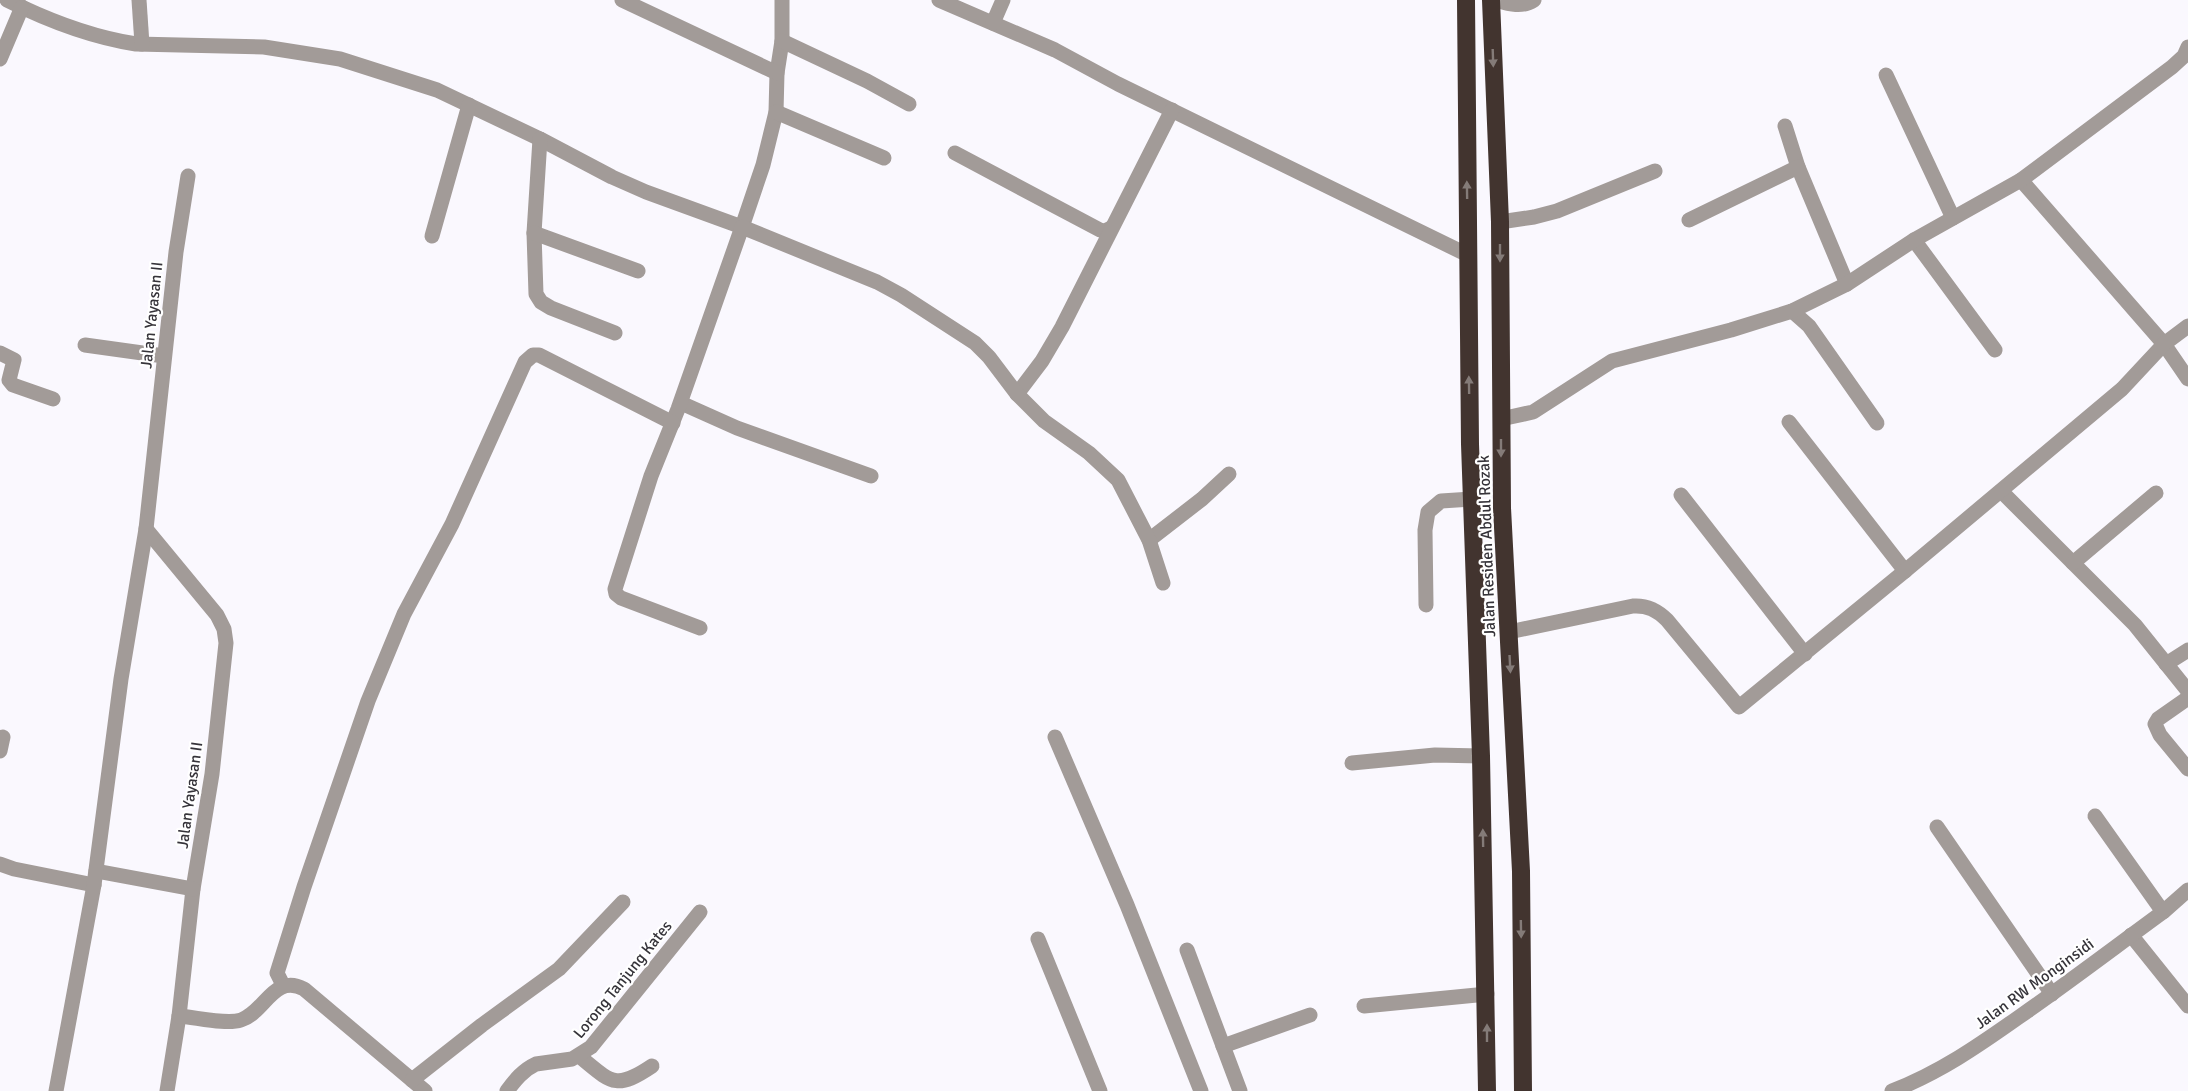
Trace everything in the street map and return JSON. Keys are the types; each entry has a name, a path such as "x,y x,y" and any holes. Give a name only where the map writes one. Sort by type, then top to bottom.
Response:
{"highway":[{"name":"Jalan Residen Abdul Rozak","path":"1466,0 1472,499 1481,756 1487,1091"},
{"name":"Jalan Residen Abdul Rozak","path":"1491,0 1500,222 1502,508 1521,871 1523,1091"}],"street":[{"path":"7,0 97,36 142,44 264,47 302,51 340,59 437,90 540,139 612,177 848,269 901,295 975,343 989,357 1017,394 1044,421 1106,467 1118,480 1149,540 1163,583"},
{"path":"139,0 142,44"},
{"path":"622,0 777,72"},
{"path":"700,628 621,598 614,591 651,476 677,414 763,165 776,112 777,72 782,41 782,0"},
{"path":"939,0 1055,50 1468,255"},
{"path":"993,23 1003,0"},
{"path":"1496,0 1515,5 1534,0"},
{"path":"0,59 22,7"},
{"path":"782,41 867,81 909,104"},
{"path":"1501,419 1533,412 1612,361 1731,330 1792,311 1847,284 1914,240 2021,180 2172,67 2184,56 2188,47"},
{"path":"1886,75 1953,218"},
{"path":"432,236 469,105"},
{"path":"1017,394 1042,361 1062,327 1172,110"},
{"path":"776,112 884,158"},
{"path":"1785,126 1798,167 1847,284"},
{"path":"540,139 534,233 535,288 538,299 550,308 615,333"},
{"path":"955,153 1100,230 1105,231 1111,228"},
{"path":"1689,220 1798,167"},
{"path":"1500,222 1557,211 1655,171"},
{"name":"Jalan Yayasan II","path":"56,1091 95,878 121,679 146,529 176,252 188,176"},
{"path":"2021,180 2164,344 2188,380"},
{"path":"534,233 638,272"},
{"path":"1914,240 1995,350"},
{"path":"1792,311 1809,326 1877,423"},
{"path":"1509,632 1633,606 1646,606 1667,620 1740,707 2122,389 2164,344 2188,326"},
{"path":"85,345 164,356"},
{"path":"0,353 12,357 15,361 9,380 13,385 53,399"},
{"path":"284,985 277,973 368,701 404,614 452,524 525,362 533,355 539,355 677,414 736,428 871,476"},
{"path":"1789,423 1905,571"},
{"path":"1149,540 1202,500 1229,474"},
{"path":"2001,491 2135,625 2188,691"},
{"path":"2073,563 2156,493"},
{"path":"1681,495 1805,654"},
{"path":"1426,605 1425,530 1428,512 1441,501 1472,499"},
{"name":"Jalan Yayasan II","path":"146,529 217,615 225,636 212,774 193,889 179,1016 167,1091"},
{"path":"2166,664 2188,650"},
{"path":"2188,698 2158,719 2155,724 2160,735 2188,769"},
{"path":"1055,737 1127,905 1201,1091"},
{"path":"1352,763 1435,755 1481,756"},
{"path":"2095,816 2163,912"},
{"path":"1937,827 2052,994"},
{"path":"0,864 14,869 193,889"},
{"name":"Jalan RW Monginsidi","path":"1892,1091 1920,1080 1958,1060 2132,935 2188,890"},
{"path":"411,1080 559,969 623,902"},
{"name":"Lorong Tanjung Kates","path":"507,1091 517,1077 536,1064 564,1062 579,1056 596,1042 700,912"},
{"path":"2132,935 2188,1006"},
{"path":"1038,939 1100,1091"},
{"path":"1187,950 1240,1091"},
{"path":"179,1016 229,1021 242,1020 284,985 294,984 304,988 425,1091"},
{"path":"1364,1006 1487,994"},
{"path":"1223,1046 1310,1015"},
{"path":"579,1056 615,1082 636,1077 652,1066"}]}
